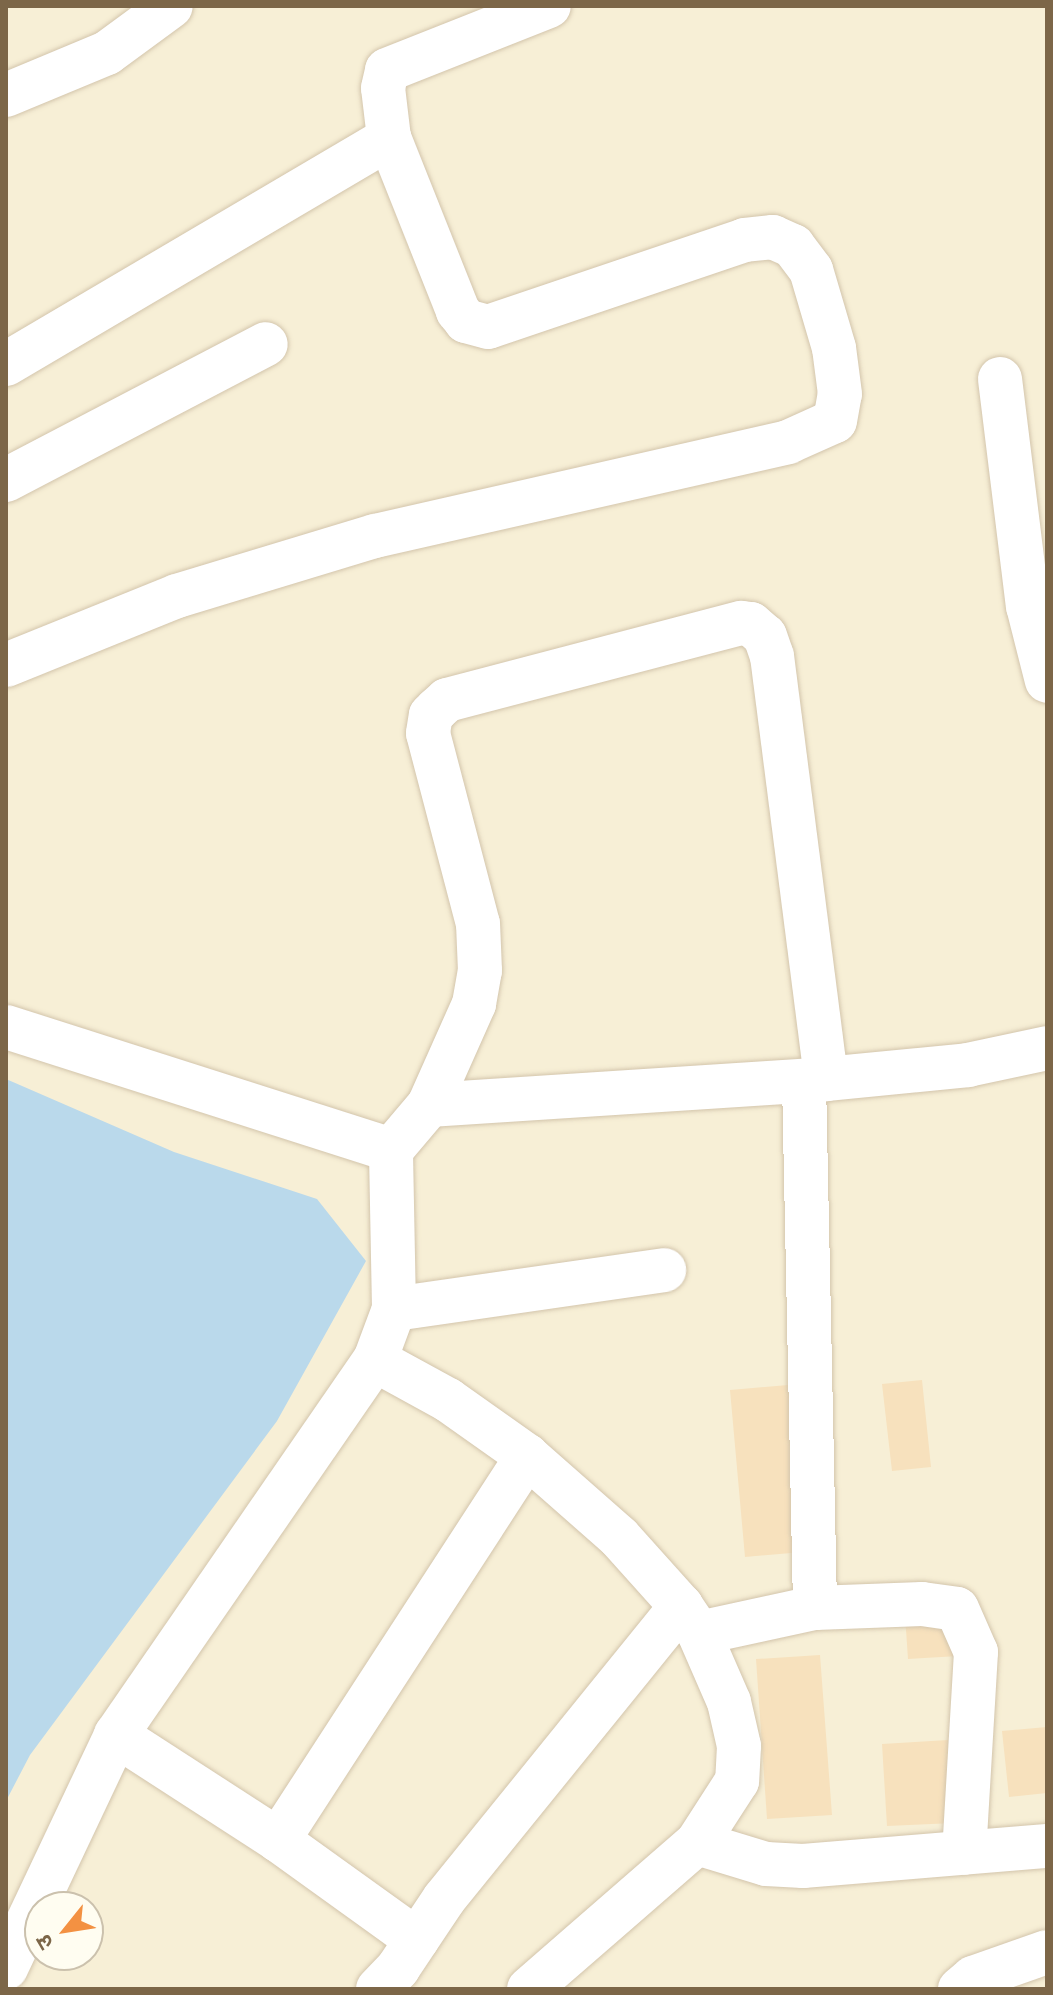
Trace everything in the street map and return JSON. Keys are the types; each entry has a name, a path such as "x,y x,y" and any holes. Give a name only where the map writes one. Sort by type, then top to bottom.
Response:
{"street":[{"path":"6,95 107,53 171,6"},
{"path":"6,665 177,596 375,536 788,442 835,421 840,394 834,348 811,270 793,246 773,237 745,240 488,327 466,321 458,311 389,138 383,88 387,70 549,6"},
{"path":"6,364 389,138"},
{"path":"9,473 266,344"},
{"path":"1000,379 1028,606 1047,681"},
{"path":"6,1968 116,1735 375,1360 394,1309 391,1150 429,1105 474,1004 480,971 478,924 428,733 431,715 447,700 741,623 751,624 765,636 772,656 815,1080 815,1608"},
{"path":"6,1027 391,1150"},
{"path":"429,1105 815,1080 968,1065 1028,1049 1047,1048"},
{"path":"394,1309 664,1270"},
{"path":"375,1360 448,1400 527,1456 619,1537 690,1619 729,1702 739,1746 737,1781 697,1843 529,1989"},
{"path":"278,1840 527,1456"},
{"path":"378,1989 398,1968 444,1899 690,1619 815,1608 922,1604 957,1609 976,1652 964,1853"},
{"path":"116,1735 278,1840 417,1940"},
{"path":"697,1843 766,1864 803,1866 1047,1846"},
{"path":"972,1985 1047,1952"}],"shaded area":[{"path":"6,6 1047,6 1047,1989 6,1989"}],"water":[{"path":"6,1079 174,1152 317,1199 366,1261 277,1421 30,1755 6,1801"}],"building":[{"path":"922,1380 931,1467 892,1471 882,1384"},
{"path":"788,1385 803,1552 745,1557 730,1390"},
{"path":"955,1612 958,1656 908,1659 905,1615"},
{"path":"820,1655 832,1815 767,1819 756,1659"},
{"path":"1047,1727 1047,1793 1009,1797 1002,1731"},
{"path":"948,1740 954,1823 887,1826 882,1744"}]}
